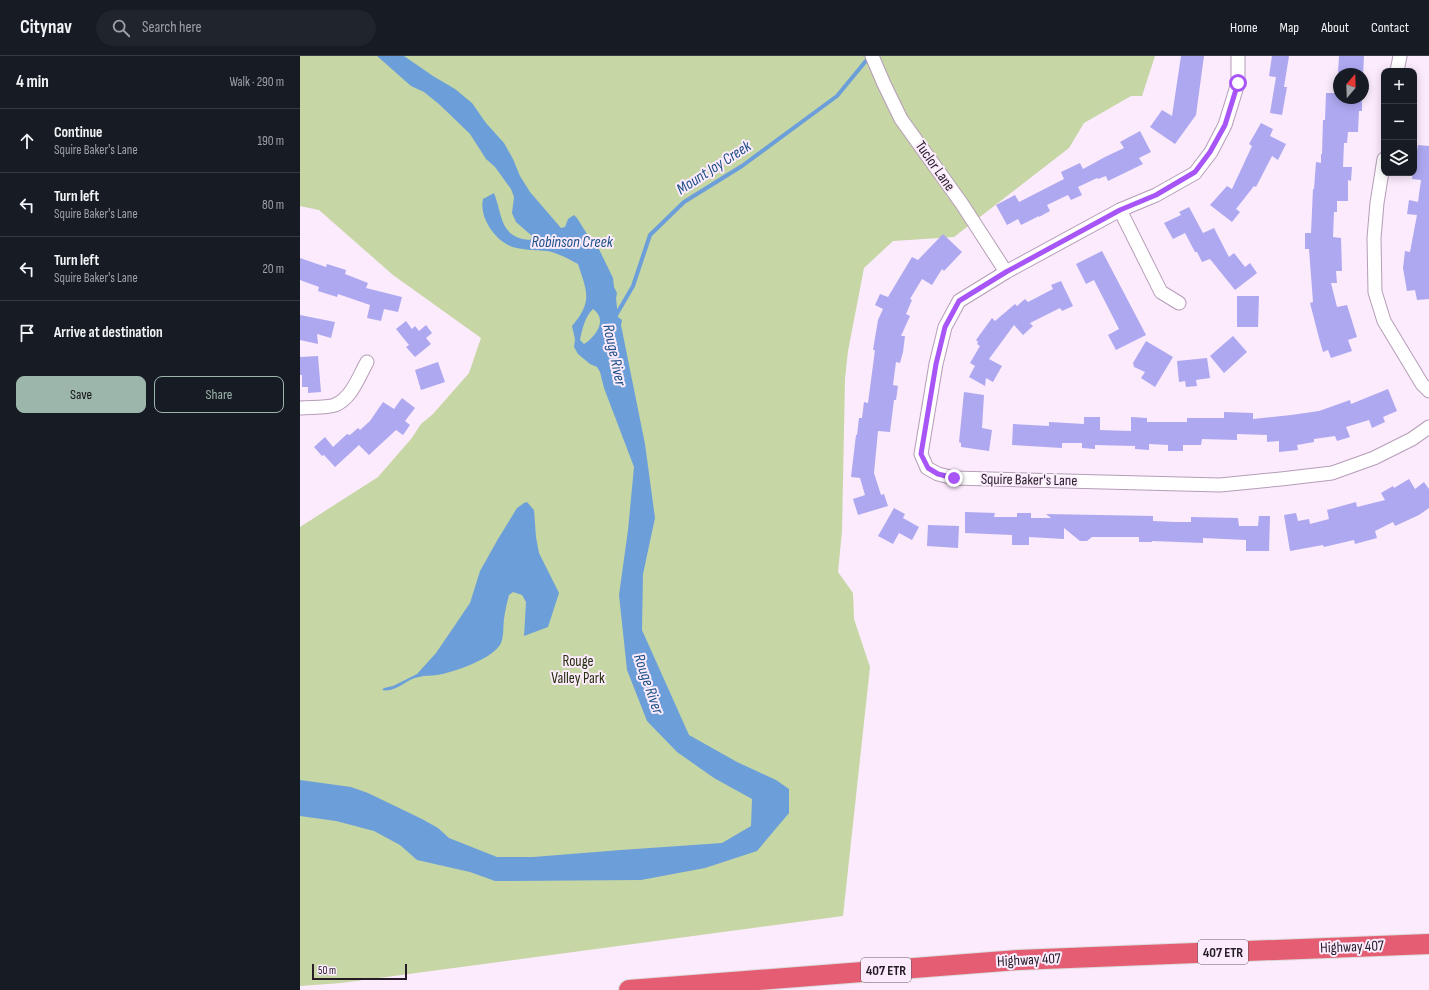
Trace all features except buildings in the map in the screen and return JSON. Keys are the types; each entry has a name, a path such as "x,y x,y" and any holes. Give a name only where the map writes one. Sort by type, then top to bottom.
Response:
{"highway":[{"name":"Highway 407","path":"629,990 1018,960 1429,944"}],"street":[{"name":"Tuclor Lane","path":"872,56 901,119 962,204 1006,272"},
{"name":"Squire Baker's Lane","path":"1238,56 1238,83 1225,125 1210,152 1195,172 1156,195 1120,210 1006,272 959,301 945,327 936,364 921,454 928,468 938,474 954,478 1212,484 1266,480 1332,473 1374,458 1412,439 1429,427"},
{"path":"1398,68 1400,56"},
{"path":"1381,176 1374,238 1375,292 1384,322 1422,384 1429,391"},
{"path":"1120,210 1161,292 1179,303"},
{"path":"300,408 335,405 346,397 358,381 367,362"}],"green space":[{"name":"Rouge Valley Park","path":"300,56 1155,56 1142,96 1131,96 1084,123 1069,148 954,237 893,241 864,268 848,351 845,379 842,531 838,572 853,593 854,619 870,667 843,916 341,983 300,986 300,527 378,477 411,439 421,424 433,414 469,373 481,338 393,275 319,210 300,206"}],"water":[{"path":"377,56 404,56 455,89 472,103 486,123 504,143 520,176 530,192 561,228 565,227 568,219 574,215 577,218 587,234 596,243 613,278 614,287 617,293 616,298 618,317 622,320 621,325 645,444 655,518 643,574 642,630 689,735 737,762 776,780 789,789 789,813 757,851 705,868 641,880 495,881 470,872 417,860 400,845 374,831 336,821 300,816 300,780 351,787 368,793 422,819 438,828 449,838 497,857 533,857 722,843 751,826 752,799 714,778 677,752 647,721 627,670 619,595 628,530 634,467 604,388 600,372 597,367 590,364 578,354 574,347 575,339 572,326 579,317 586,303 586,289 578,264 563,256 551,252 510,246 504,243 493,233 483,213 482,206 483,199 494,193 501,217 507,230 520,238 530,240 532,236 516,222 512,213 514,197 511,189 495,167 486,159 470,134 440,105 424,92 411,86","holes":["593,309 600,318 599,328 593,337 584,344 580,340 586,319"]},
{"path":"527,502 534,510 539,553 559,593 548,627 524,636 526,602 522,595 513,592 509,595 501,643 491,654 472,664 452,671 437,675 421,676 414,678 392,690 382,690 417,674 436,653 470,603 480,571 498,539 517,508"}],"waterway":[{"name":"Mount Joy Creek","path":"615,317 633,286 650,235 684,202 742,166 837,96 870,56"}],"route":[{"path":"954,478 938,474 928,468 921,454 936,364 945,327 959,301 1006,272 1120,210 1156,195 1195,172 1210,152 1225,125 1238,83"}],"water label":[{"name":"Robinson Creek","path":"572,242"},
{"name":"Rouge River","path":"614,355"},
{"name":"Rouge River","path":"648,684"}]}
